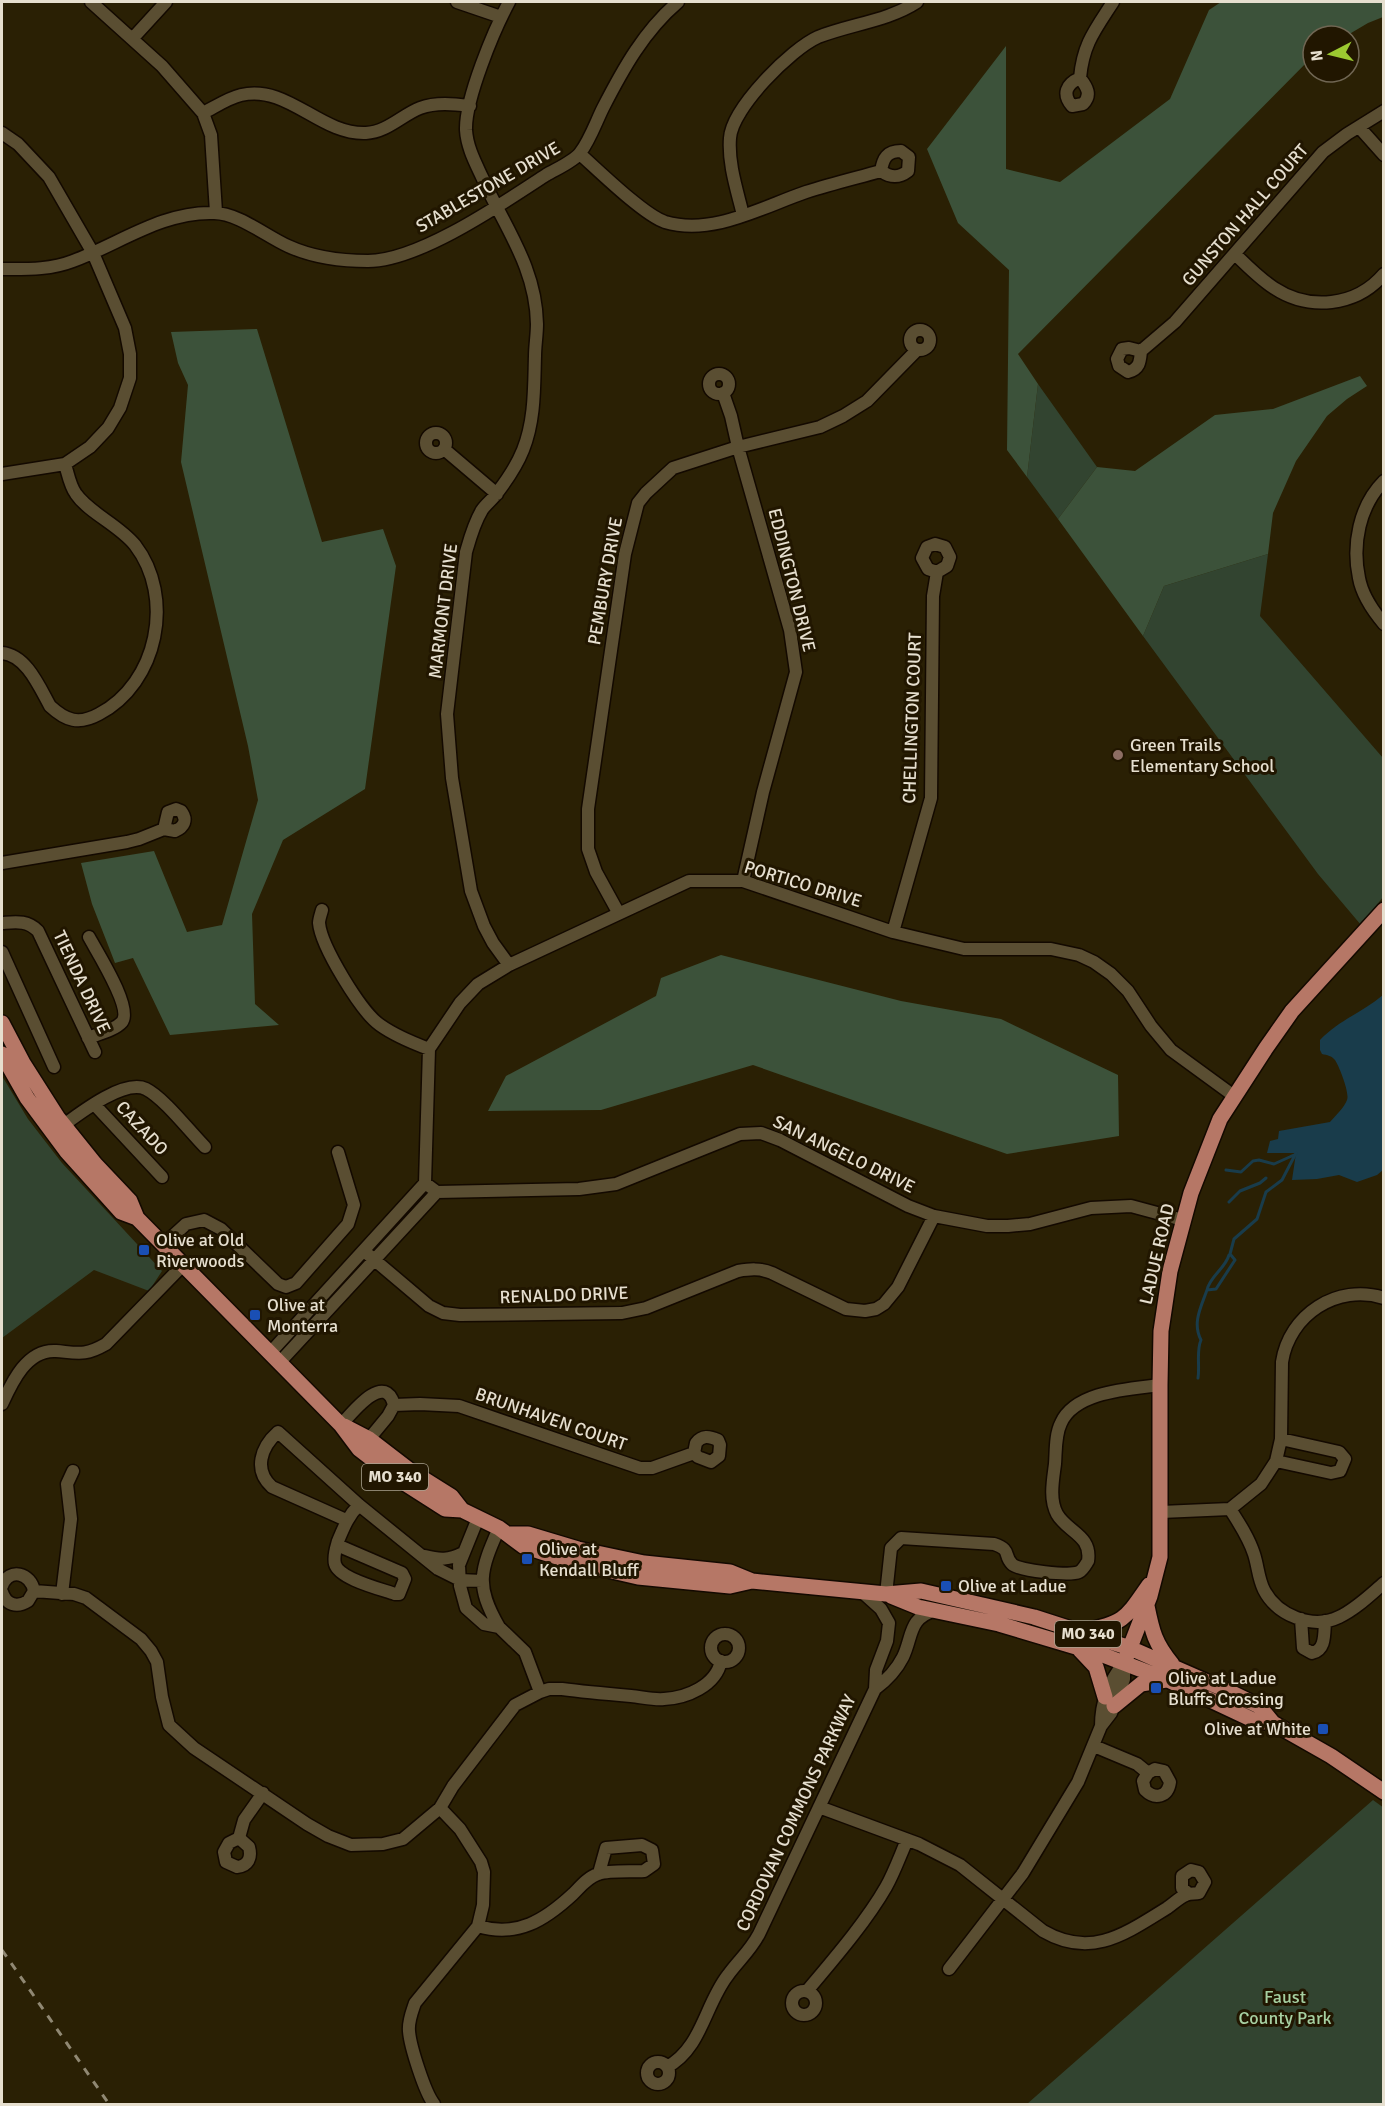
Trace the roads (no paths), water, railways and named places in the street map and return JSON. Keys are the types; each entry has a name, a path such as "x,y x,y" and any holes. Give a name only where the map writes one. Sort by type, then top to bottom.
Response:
{"main road":[{"name":"LADUE ROAD","path":"1124,1663 1147,1606 1157,1572 1162,1541 1161,1331 1170,1271 1183,1220 1220,1119 1234,1096 1292,1011 1383,910"},
{"name":"MO 340","path":"2,1023 58,1129"},
{"name":"MO 340","path":"2,1054 27,1098 130,1201 137,1218 341,1425 359,1449 398,1479 445,1509 462,1510 503,1531 528,1534 578,1549 644,1563 730,1572 752,1581 886,1594 918,1607 1130,1648 1253,1720 1273,1723 1330,1756 1383,1792"},
{"name":"MO 340","path":"341,1425 369,1439 408,1469 451,1496 462,1510"},
{"path":"1147,1606 1157,1644 1171,1673 1141,1684 1110,1702 1096,1667 1079,1639 1122,1620 1131,1611 1157,1572"},
{"name":"MO 340","path":"886,1594 921,1591 1003,1609 1079,1639 1124,1663 1171,1673"}],"street":[{"path":"91,2 162,66 203,113 211,135 216,212"},
{"path":"133,38 166,2"},
{"path":"457,2 501,17"},
{"name":"MARMONT DRIVE","path":"509,2 478,76 466,128 468,146 532,281 537,327 533,410 523,451 497,494 483,510 473,529 466,552 447,714 452,778 471,891 484,926 509,965"},
{"name":"STABLESTONE DRIVE","path":"2,269 43,268 71,262 153,224 190,214 216,212 240,220 288,246 329,258 369,261 385,259 414,250 496,208 580,154 630,57 660,17 678,2"},
{"path":"743,215 730,157 730,135 745,105 780,64 803,45 827,34 901,12 918,2"},
{"path":"1080,78 1086,44 1113,2"},
{"path":"203,113 239,96 261,94 274,96 338,130 370,133 397,122 426,106 451,103 470,106"},
{"name":"GUNSTON HALL COURT","path":"1141,351 1175,322 1323,152 1383,111"},
{"path":"1359,127 1383,155"},
{"path":"2,133 18,144 49,177 93,253 125,328 130,354 130,378 120,408 108,428 90,447 65,464 2,474"},
{"path":"580,154 648,213 665,222 685,224 720,223 807,192 881,171"},
{"path":"1235,254 1273,288 1299,301 1319,303 1343,300 1364,293 1383,274"},
{"name":"PEMBURY DRIVE","path":"618,912 596,872 588,849 588,809 626,554 638,502 673,468 738,447 820,427 843,416 867,401 917,350"},
{"name":"EDDINGTON DRIVE","path":"723,393 790,630 796,672 763,792 743,881"},
{"path":"444,449 497,494"},
{"path":"2,652 22,661 50,706 64,718 78,720 91,718 112,708 146,667 153,647 156,605 153,578 144,558 127,535 77,496 65,464"},
{"path":"1383,481 1373,492 1361,517 1356,546 1359,580 1370,604 1383,624"},
{"name":"CHELLINGTON COURT","path":"893,932 931,798 933,596 937,572"},
{"path":"2,863 139,839 164,829"},
{"name":"PORTICO DRIVE","path":"429,1049 460,1003 478,984 509,965 688,880 743,881 893,932 964,949 1051,949 1079,955 1111,974 1128,991 1151,1026 1171,1050 1234,1096"},
{"path":"274,1358 425,1183 429,1049 388,1030 371,1018 346,981 325,941 319,922 322,909"},
{"name":"TIENDA DRIVE","path":"2,924 21,922 31,924 38,931 95,1052"},
{"path":"88,1038 118,1025 123,1021 125,1015 121,998 89,937"},
{"path":"2,952 54,1067"},
{"path":"58,1129 116,1092 132,1087 144,1088 154,1094 205,1147"},
{"name":"CAZADO","path":"94,1104 162,1177"},
{"name":"SAN ANGELO DRIVE","path":"437,1192 600,1187 616,1184 740,1134 761,1133 908,1206 934,1216 987,1226 1008,1226 1030,1224 1091,1208 1131,1206 1183,1220"},
{"path":"163,1245 186,1224 204,1220 221,1229 278,1284 286,1287 296,1283 348,1224 354,1204 338,1152"},
{"path":"274,1358 374,1260 437,1192 425,1183"},
{"name":"RENALDO DRIVE","path":"364,1251 429,1306 443,1312 460,1315 621,1313 646,1308 727,1275 752,1269 762,1269 772,1273 846,1309 865,1311 884,1304 893,1295 934,1216"},
{"path":"2,1404 17,1374 31,1359 54,1351 73,1354 91,1353 121,1329 183,1265"},
{"path":"1161,1512 1230,1509 1261,1484 1276,1461 1281,1439 1282,1362 1284,1350 1294,1329 1327,1301 1353,1294 1383,1298"},
{"path":"886,1594 891,1548 901,1538 994,1544 1002,1547 1008,1553 1010,1562 1015,1566 1070,1574 1078,1572 1088,1561 1088,1547 1084,1539 1058,1516 1053,1499 1060,1424 1073,1408 1091,1398 1129,1389 1160,1385"},
{"name":"BRUNHAVEN COURT","path":"341,1425 364,1400 375,1393 384,1393 393,1405 459,1406 640,1468 652,1468 694,1453"},
{"path":"369,1439 388,1416 393,1405"},
{"path":"346,1520 272,1487 266,1482 260,1470 260,1462 272,1437 278,1432 358,1505 438,1569 460,1580 482,1581"},
{"path":"1276,1461 1331,1473 1340,1471 1346,1459 1339,1452 1281,1439"},
{"path":"62,1594 71,1520 67,1484 73,1471"},
{"path":"337,1545 402,1573 405,1579 399,1594 346,1576 338,1570 335,1563 337,1545 346,1520 358,1505"},
{"path":"1230,1509 1250,1543 1265,1592 1283,1612 1301,1619 1325,1621 1338,1618 1383,1583"},
{"path":"478,1518 459,1565 462,1596 466,1608 484,1624 500,1627"},
{"path":"503,1531 487,1554 482,1581 487,1605 500,1627 525,1652 540,1692"},
{"path":"423,1555 444,1560 464,1553"},
{"path":"2,1586 7,1577 16,1573 30,1579 34,1592 28,1602 16,1605 8,1603 2,1592"},
{"name":"CORDOVAN COMMONS PARKWAY","path":"667,2067 678,2061 690,2047 717,1992 728,1975 751,1950 875,1689 876,1670 887,1641 889,1623 881,1609 860,1590"},
{"path":"34,1592 74,1594 86,1598 141,1639 151,1650 157,1662 169,1725 194,1748 307,1824 351,1845 382,1844 402,1839 440,1808 453,1786 515,1705 540,1692 562,1689 662,1699 678,1697 699,1689 714,1677 721,1661"},
{"name":"CORDOVAN COMMONS PARKWAY","path":"875,1689 885,1682 897,1667 906,1650 910,1630 916,1622 927,1612 936,1610"},
{"path":"1301,1619 1303,1648 1312,1653 1318,1652 1323,1646 1325,1621"},
{"path":"949,1969 1037,1853 1078,1782 1101,1726 1111,1713 1110,1702 1124,1679 1124,1663"},
{"path":"1094,1746 1137,1764 1148,1773"},
{"path":"238,1838 244,1820 263,1793"},
{"path":"819,1807 929,1849 960,1865 1043,1931 1058,1940 1083,1944 1116,1937 1156,1915 1188,1893"},
{"path":"434,2104 427,2095 412,2044 409,2031 410,2018 415,2003 478,1926 483,1905 484,1886 482,1862 460,1828 440,1808"},
{"path":"807,1991 880,1897 907,1840"},
{"path":"478,1926 491,1930 509,1931 537,1922 556,1910 599,1873 644,1871 654,1864 652,1850 636,1845 606,1848 599,1873"}],"water":[{"path":"1383,995 1383,1170 1377,1175 1357,1182 1339,1175 1292,1180 1296,1153 1267,1153 1270,1141 1278,1139 1279,1131 1330,1122 1342,1109 1348,1097 1344,1080 1335,1060 1322,1054 1320,1040 1335,1027"}],"waterway":[{"path":"1198,1378 1201,1340 1197,1321 1207,1290 1216,1289 1235,1260 1230,1254 1234,1239 1257,1219 1266,1192 1282,1180 1296,1153"},
{"path":"1226,1170 1241,1172 1253,1161 1259,1160 1274,1164 1294,1155"},
{"path":"1229,1202 1240,1191 1266,1178"},
{"path":"1207,1290 1229,1255"}],"railway":[{"path":"2,1950 109,2104"}],"place":[{"name":"Green Trails Elementary School","path":"1118,755"},
{"name":"Olive at Old Riverwoods","path":"144,1250"},
{"name":"Olive at Monterra","path":"255,1315"},
{"name":"Olive at Kendall Bluff","path":"527,1559"},
{"name":"Olive at Ladue","path":"946,1586"},
{"name":"Olive at Ladue Bluffs Crossing","path":"1156,1688"},
{"name":"Olive at White","path":"1323,1729"}],"park label":[{"name":"Faust County Park","path":"1285,2007"}]}
